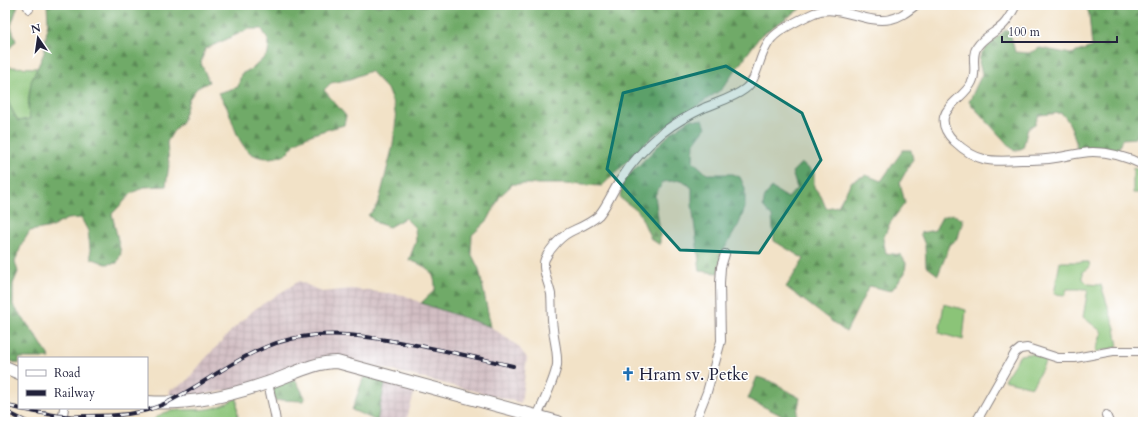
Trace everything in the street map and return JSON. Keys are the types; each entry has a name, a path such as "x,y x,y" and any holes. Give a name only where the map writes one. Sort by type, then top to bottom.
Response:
{"main road":[{"path":"148,402 165,404 218,397 268,383 310,367 325,363 337,362 558,422"},
{"path":"5,367 18,373"}],"street":[{"path":"537,416 556,365 557,355 552,327 550,293 543,262 547,254 561,237 590,223 598,215 621,179 635,161 661,134 677,122 746,88 752,80 771,38 781,30 814,13 825,10 835,10 878,20 889,20 907,12 916,5"},
{"path":"1016,5 1009,18 1002,26 978,46 974,54 975,72 972,82 963,94 948,109 944,117 944,125 950,136 965,152 980,159 993,161 1047,159 1093,152 1119,156 1143,165"},
{"path":"695,422 707,392 722,341 720,284 721,267 725,254"},
{"path":"976,422 1015,354 1020,349 1027,348 1058,358 1076,358 1113,351 1143,351"},
{"path":"268,383 276,422"},
{"path":"62,422 64,409"}],"highlighted area":[{"path":"726,66 802,113 821,160 759,253 680,250 607,169 623,93"}],"shaded area":[{"path":"299,281 322,292 352,289 404,295 421,303 491,327 518,346 527,358 521,403 350,360 237,389 193,396 169,397 170,390 186,382 232,330 255,309"},
{"path":"386,380 416,386 406,422 376,422"}],"green space":[{"path":"5,5 18,5 11,26 16,41 8,50 5,61"},
{"path":"47,5 806,5 761,35 722,89 654,135 602,186 513,184 500,196 488,220 472,235 471,253 479,269 491,327 421,303 435,290 435,284 434,278 429,270 409,260 416,241 415,228 405,218 389,227 377,223 368,215 375,209 380,197 393,145 396,119 394,106 387,89 370,71 350,79 331,83 324,90 346,116 344,125 319,132 302,139 287,153 281,156 263,158 252,154 243,145 228,109 218,93 238,87 241,74 253,68 268,54 269,42 262,29 249,29 205,49 201,63 209,82 197,88 189,99 182,122 167,142 169,165 166,186 144,187 132,193 112,214 121,253 117,263 106,264 91,258 88,231 81,218 67,219 52,227 30,231 22,244 15,261 18,272 13,284 13,305 37,337 49,357 18,357 18,364 5,359 5,63 8,67 9,104 18,121 30,119 28,108 31,82 44,53 48,21"},
{"path":"1086,5 1143,5 1143,133 1139,131 1136,138 1122,139 1117,153 1098,147 1077,150 1072,130 1061,113 1039,115 1035,124 1028,128 1023,148 1014,151 969,102 982,74 979,62 981,53 1005,30 1010,32 1015,52 1029,53 1040,48 1071,54 1092,47 1089,14"},
{"path":"8,67 37,68 29,93 28,106 30,119 18,121 9,104"},
{"path":"691,119 702,120 706,127 694,143 693,161 707,174 732,174 740,177 745,188 745,208 739,224 722,253 718,273 700,271 692,204 692,188 682,180 663,182 655,195 660,245 651,239 639,212 620,198 621,186 627,177 671,133"},
{"path":"903,150 911,150 913,159 900,182 905,203 890,223 883,239 886,253 901,255 906,263 905,273 891,291 869,286 846,332 786,287 804,259 774,241 772,217 763,206 765,195 772,188 788,198 797,188 792,172 801,163 814,172 814,187 821,196 826,208 838,206 852,181 866,175 881,181"},
{"path":"1133,168 1143,171 1143,193 1133,193"},
{"path":"953,214 963,220 958,238 950,245 938,275 926,266 925,245 920,233 935,230 942,217"},
{"path":"1060,262 1089,262 1090,267 1083,272 1083,279 1088,284 1101,285 1115,328 1118,347 1095,352 1102,332 1083,317 1088,289 1067,289 1065,295 1054,294"},
{"path":"944,304 966,310 963,340 939,333"},
{"path":"1032,354 1047,359 1032,387 1004,380 1020,355"},
{"path":"364,376 386,380 377,421 352,410"},
{"path":"757,377 771,381 800,398 795,422 748,399"},
{"path":"295,379 305,397 303,401 275,401 272,387"},
{"path":"237,398 238,422 152,422 158,416 165,413 182,410 209,409"}],"railway":[{"path":"22,409 65,416 108,416 147,410 157,407 183,394 231,365 264,348 282,341 314,335 340,335 378,339 431,348 513,366"},
{"path":"8,406 18,408"},
{"path":"5,411 27,422"}],"place":[{"name":"Hram sv. Petke","path":"628,374"}]}
